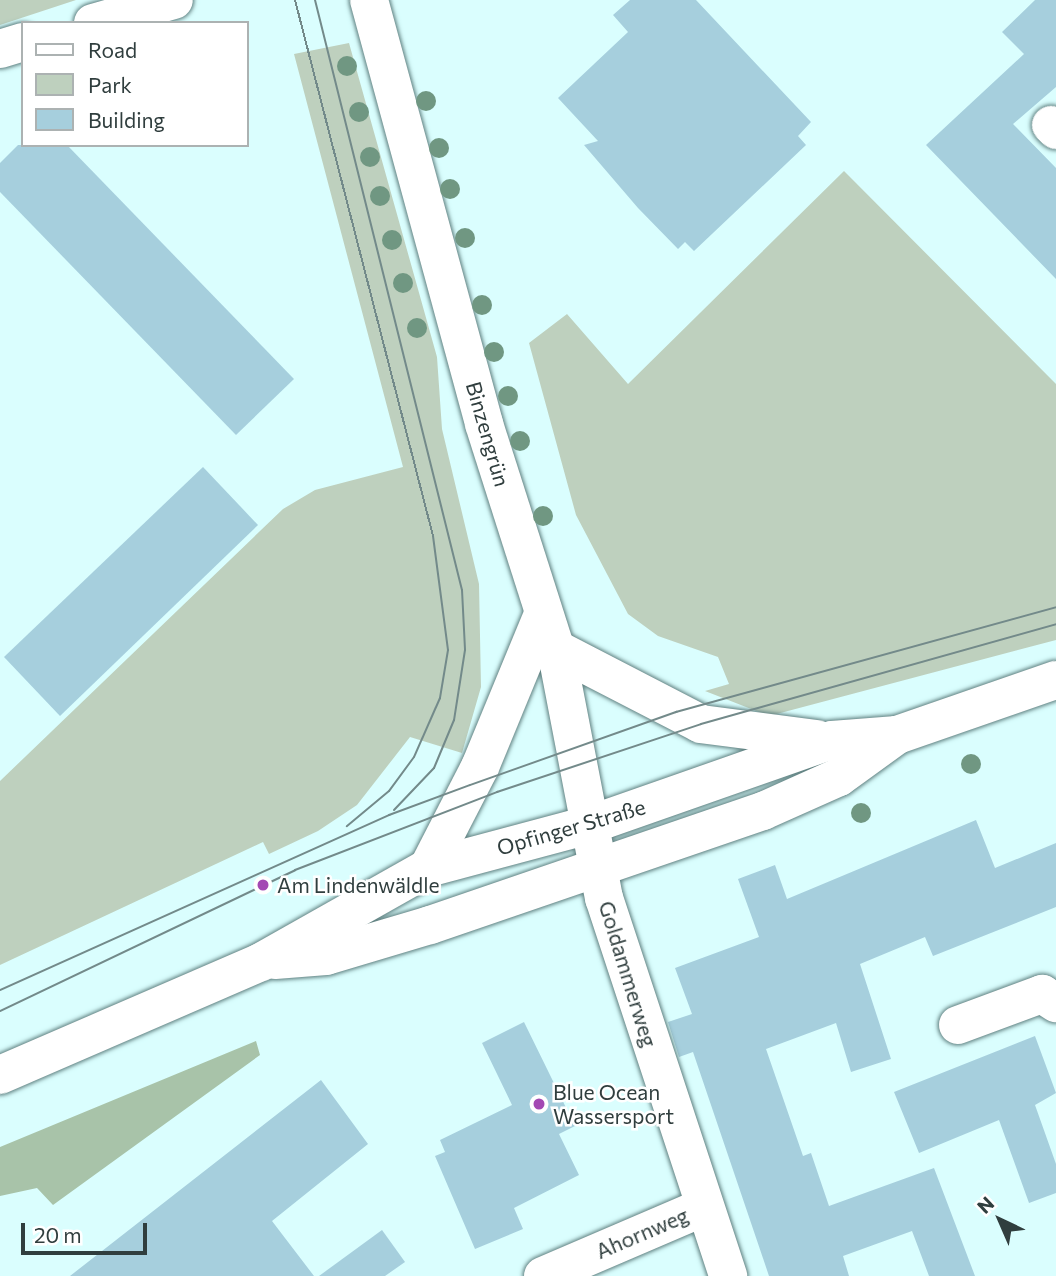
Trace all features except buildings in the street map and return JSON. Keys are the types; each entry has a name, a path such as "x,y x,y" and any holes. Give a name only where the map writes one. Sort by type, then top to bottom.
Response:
{"street":[{"path":"100,21 174,0"},
{"name":"Binzengrün","path":"369,0 484,424 542,614 556,649 601,869"},
{"path":"0,49 21,43"},
{"path":"428,868 480,767 542,614"},
{"path":"556,649 701,724 832,740"},
{"name":"Opfinger Straße","path":"261,962 326,956 601,869 826,783 897,736 1056,680"},
{"name":"Opfinger Straße","path":"0,1075 261,962 428,868 592,824 832,740 897,736"},
{"name":"Goldammerweg","path":"601,869 620,954 728,1276"},
{"path":"958,1025 1042,994 1056,1003"},
{"name":"Ahornweg","path":"543,1276 704,1208"}],"green space":[{"path":"0,0 76,0 0,25"},
{"path":"349,43 437,357 442,429 479,584 481,687 462,753 410,737 357,805 318,831 269,854 263,842 0,965 0,781 283,509 315,490 403,467 294,54"},
{"path":"844,171 1056,384 1056,640 769,716 705,691 729,684 718,657 658,636 628,614 576,515 529,343 567,314 628,384"},
{"path":"256,1041 260,1055 53,1205 37,1188 0,1196 0,1147"}],"tram line":[{"path":"295,0 433,536 448,650 440,698 414,757 389,791 347,826"},
{"path":"315,0 462,590 465,650 454,720 434,768 394,810"},
{"path":"0,990 389,815 470,785 676,712 1056,607"},
{"path":"0,1011 295,870 497,792 701,724 1056,624"}],"place":[{"name":"Am Lindenwäldle","path":"263,885"},
{"name":"Blue Ocean Wassersport","path":"539,1104"}]}
